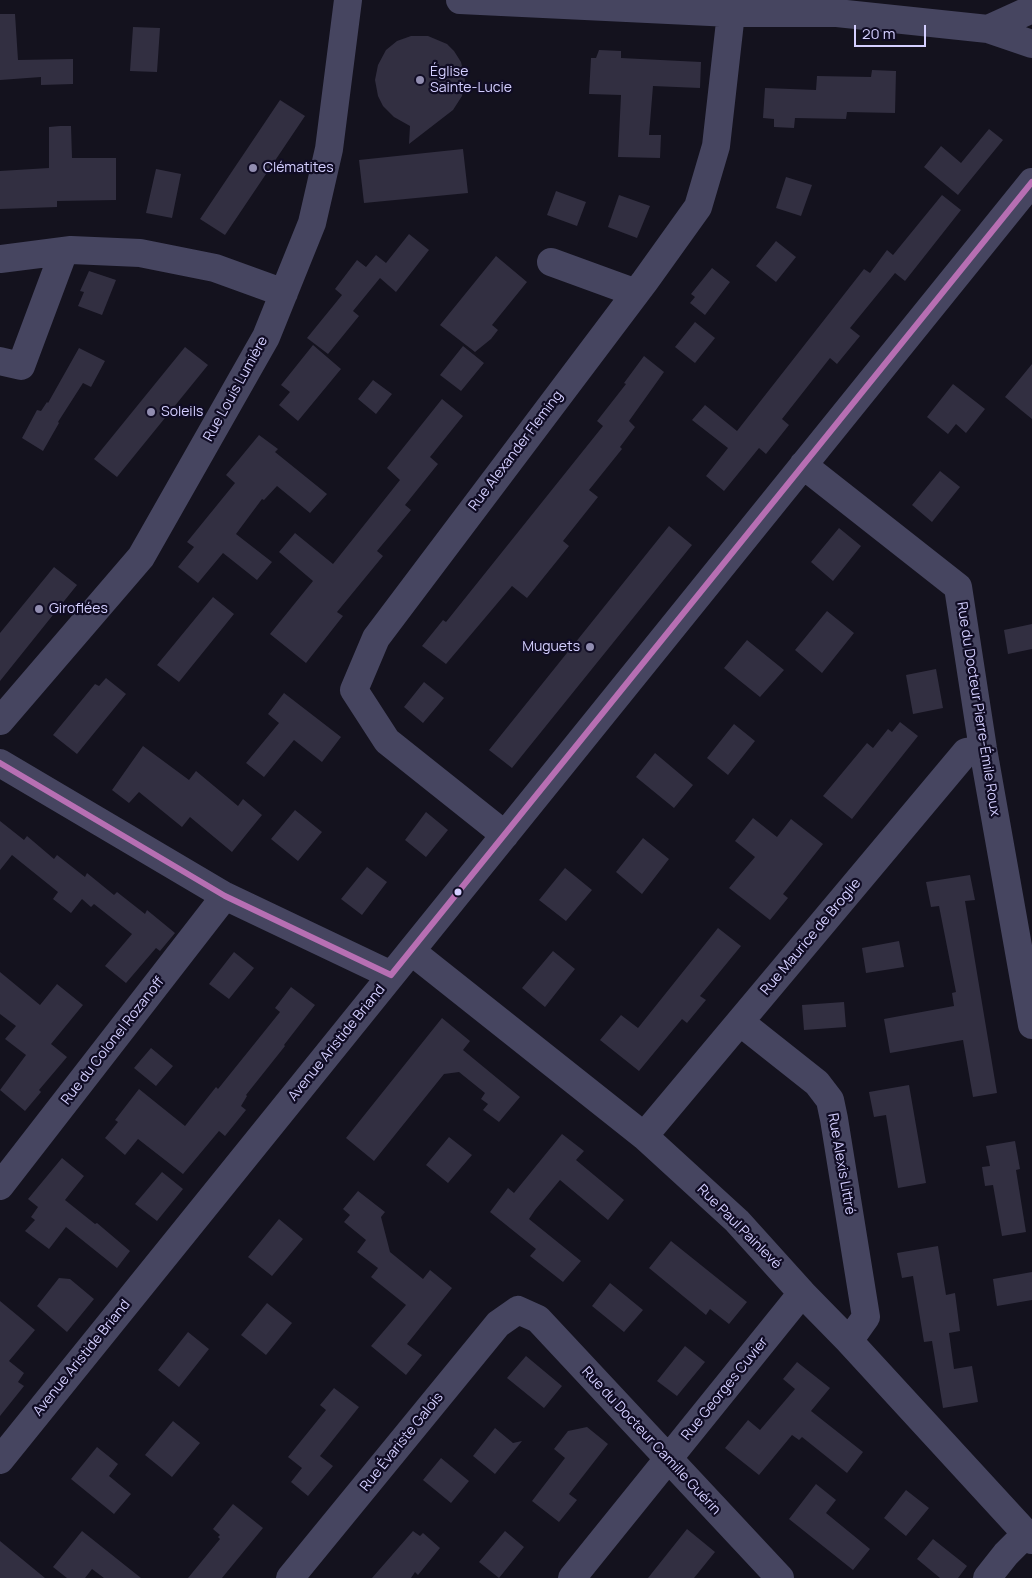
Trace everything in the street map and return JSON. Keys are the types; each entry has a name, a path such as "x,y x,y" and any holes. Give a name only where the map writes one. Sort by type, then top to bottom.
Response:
{"street":[{"name":"Rue Louis Lumière","path":"0,721 141,557 266,337 312,223 329,149 348,0"},
{"path":"460,0 731,13 837,6 988,29 1032,44"},
{"path":"988,29 1032,9"},
{"name":"Rue Alexander Fleming","path":"505,835 387,741 354,690 376,638 636,293 698,207 716,146 731,13"},
{"name":"Avenue Aristide Briand","path":"0,1460 1032,182"},
{"path":"0,260 64,251 140,253 216,268 284,294"},
{"path":"0,361 21,366 64,251"},
{"path":"551,262 636,293"},
{"name":"Rue du Docteur Pierre-Émile Roux","path":"803,465 958,587 983,749 1032,1025"},
{"name":"Rue Maurice de Broglie","path":"644,1136 966,752 983,749"},
{"path":"0,763 225,896 391,975"},
{"name":"Rue du Colonel Rozanoff","path":"0,1186 225,896"},
{"name":"Rue Paul Painlevé","path":"410,951 644,1136 737,1221 802,1293 850,1341 1029,1537"},
{"name":"Rue Alexis Littré","path":"740,1022 817,1083 830,1100 866,1317 850,1341"},
{"name":"Rue Georges Cuvier","path":"572,1578 802,1293"},
{"name":"Rue du Docteur Camille Guérin","path":"518,1310 538,1319 780,1578"},
{"name":"Rue Évariste Galois","path":"290,1578 498,1324 518,1310"},
{"path":"987,1578 1006,1554 1029,1537"}],"building":[{"path":"0,14 15,14 18,60 73,59 73,84 41,85 41,77 0,80"},
{"path":"133,27 160,28 157,72 130,71"},
{"name":"Église Sainte-Lucie","path":"411,36 428,36 447,44 461,62 465,80 462,96 453,110 409,144 410,126 394,117 383,106 378,96 375,80 378,65 386,50 397,41"},
{"path":"599,50 621,51 621,58 701,62 700,88 653,86 649,135 661,135 660,158 618,157 621,95 589,94 591,58 596,58"},
{"path":"872,70 896,71 895,113 847,112 846,119 795,118 794,128 774,127 774,119 763,118 765,88 816,90 817,76 871,77"},
{"name":"Clématites","path":"280,100 305,116 225,235 200,219"},
{"path":"71,126 72,158 116,158 116,200 57,201 57,207 0,209 0,171 49,168 49,127"},
{"path":"989,129 1003,140 958,195 924,167 941,146 961,163"},
{"path":"463,149 468,193 364,203 359,160"},
{"path":"156,169 181,174 172,218 146,213"},
{"path":"786,177 812,185 801,216 776,208"},
{"path":"556,191 586,202 577,226 547,215"},
{"path":"619,195 650,206 637,238 608,227"},
{"path":"942,195 961,210 905,281 895,273 850,328 860,336 837,364 830,358 782,419 789,425 766,454 759,448 724,491 706,476 728,448 692,420 705,405 737,431 864,269 870,273 887,250 893,255"},
{"path":"409,234 429,250 396,292 380,278 353,311 359,316 328,354 307,338 342,295 335,289 357,260 366,267 376,255 386,263"},
{"path":"776,241 796,257 776,282 756,266"},
{"path":"496,256 527,282 492,325 498,330 491,339 475,352 440,325"},
{"path":"712,268 730,282 705,315 690,303 695,297 691,294"},
{"path":"89,271 116,280 102,315 78,306 84,292 80,291"},
{"path":"695,322 715,338 695,363 675,347"},
{"path":"313,345 341,369 298,421 279,405 290,392 281,385"},
{"path":"463,346 484,363 461,391 440,375"},
{"name":"Soleils","path":"185,347 208,365 117,477 94,459"},
{"path":"79,348 105,361 91,387 83,383 58,422 43,451 22,438 37,410 41,411 48,403"},
{"path":"644,356 664,372 629,421 635,427 620,447 622,449 589,490 598,497 563,541 569,546 527,598 512,586 446,664 422,646 443,620 446,622 603,426 597,421 626,384 624,383"},
{"path":"1032,364 1032,419 1005,397"},
{"path":"373,380 392,394 376,414 358,399"},
{"path":"953,384 985,409 966,433 956,424 948,434 927,417"},
{"path":"442,399 463,416 430,457 438,464 405,505 411,510 377,551 383,556 337,612 343,616 306,663 270,634 313,581 279,552 295,533 333,564 400,480 387,468"},
{"path":"259,435 278,449 275,452 327,494 310,513 277,486 264,500 262,499 236,534 272,562 257,580 223,553 198,583 178,567 194,547 187,542 235,483 226,475"},
{"path":"940,471 960,487 932,522 912,505"},
{"name":"Muguets","path":"669,526 692,545 512,768 489,750"},
{"path":"839,528 861,546 833,581 811,562"},
{"name":"Giroflées","path":"54,567 77,585 0,681 0,633"},
{"path":"213,597 234,614 179,682 157,665"},
{"path":"827,611 854,633 822,673 795,650"},
{"path":"1032,624 1032,649 1008,654 1004,630"},
{"path":"747,640 784,670 760,697 724,668"},
{"path":"936,669 943,708 913,714 906,675"},
{"path":"106,678 126,694 77,754 53,735 95,684 99,686"},
{"path":"424,682 444,698 423,723 404,707"},
{"path":"284,693 341,737 322,762 294,740 264,777 246,763 279,723 268,714"},
{"path":"900,722 918,736 852,819 823,796 867,743 873,748 888,729 892,732"},
{"path":"734,724 755,741 728,775 707,758"},
{"path":"143,746 189,780 196,771 238,806 243,799 262,815 232,852 190,817 182,827 139,792 129,803 112,790"},
{"path":"655,753 693,785 674,808 636,777"},
{"path":"295,810 322,832 298,861 271,839"},
{"path":"426,812 448,830 426,857 405,840"},
{"path":"753,818 777,837 791,819 823,844 783,894 788,898 770,920 729,888 755,857 735,841"},
{"path":"0,821 24,840 27,836 54,859 57,855 85,877 87,873 114,895 117,892 145,914 147,910 175,933 160,951 156,948 126,983 105,966 132,934 94,904 91,907 82,899 71,913 53,899 58,892 12,855 0,870"},
{"path":"643,838 669,859 642,894 616,872"},
{"path":"367,867 387,882 362,915 341,899"},
{"path":"565,868 592,890 566,921 539,900"},
{"path":"970,875 975,900 965,901 997,1093 973,1097 963,1040 890,1053 884,1019 954,1006 952,993 956,992 939,906 931,907 926,882"},
{"path":"718,928 741,946 700,996 706,1000 687,1023 682,1019 639,1071 600,1040 621,1015 638,1028"},
{"path":"899,941 904,967 866,973 862,948"},
{"path":"553,951 575,969 545,1007 522,988"},
{"path":"234,952 254,968 229,999 209,984"},
{"path":"0,972 40,1005 57,984 83,1005 51,1044 67,1057 39,1090 41,1092 25,1111 0,1090 26,1055 5,1039 16,1026 0,1014"},
{"path":"291,987 315,1005 246,1095 241,1106 246,1110 225,1136 219,1131 183,1174 138,1139 125,1155 105,1138 118,1122 115,1120 139,1089 185,1126 216,1087 218,1089 280,1012 275,1008"},
{"path":"844,1002 846,1027 804,1030 802,1005"},
{"path":"442,1018 470,1041 463,1050 520,1097 499,1122 483,1110 488,1104 481,1099 485,1093 459,1072 444,1074 374,1161 346,1138"},
{"path":"151,1048 173,1066 156,1086 134,1068"},
{"path":"909,1085 926,1183 898,1188 886,1115 874,1117 869,1092"},
{"path":"562,1134 584,1151 576,1160 624,1200 608,1220 560,1180 535,1210 529,1219 581,1261 563,1282 530,1256 536,1249 490,1212 508,1188 514,1193"},
{"path":"449,1137 472,1155 448,1183 426,1165"},
{"path":"1015,1141 1020,1169 1016,1170 1026,1232 1002,1236 993,1185 985,1186 982,1167 990,1166 986,1146"},
{"path":"62,1158 84,1176 65,1200 95,1224 97,1223 130,1251 117,1268 66,1227 49,1249 25,1231 35,1220 31,1217 38,1207 28,1199"},
{"path":"162,1172 183,1189 157,1221 135,1204"},
{"path":"358,1191 385,1212 381,1217 390,1252 423,1279 430,1270 452,1288 407,1344 422,1355 406,1375 371,1346 406,1305 371,1277 378,1268 357,1252 366,1240 344,1222 350,1215 343,1209"},
{"path":"279,1219 303,1239 272,1276 248,1257"},
{"path":"671,1241 747,1302 729,1324 710,1309 706,1315 649,1268"},
{"path":"938,1246 946,1295 955,1293 960,1331 949,1333 954,1369 972,1366 978,1402 943,1408 932,1341 924,1342 913,1276 902,1278 897,1253"},
{"path":"1032,1272 1032,1300 997,1306 993,1279"},
{"path":"59,1278 70,1279 94,1299 67,1332 37,1306"},
{"path":"610,1283 643,1310 624,1332 592,1306"},
{"path":"0,1301 35,1330 9,1361 24,1373 18,1382 24,1386 0,1416"},
{"path":"267,1303 292,1323 266,1355 241,1335"},
{"path":"188,1332 209,1349 179,1387 158,1370"},
{"path":"685,1346 705,1362 677,1396 657,1381"},
{"path":"526,1356 562,1386 544,1408 507,1378"},
{"path":"797,1362 830,1388 811,1411 863,1452 847,1473 802,1437 799,1440 792,1435 759,1475 725,1448 748,1420 760,1430 795,1389 783,1379"},
{"path":"334,1388 359,1407 320,1456 333,1466 308,1496 291,1482 302,1468 288,1457 326,1410 320,1405"},
{"path":"173,1421 200,1443 172,1477 145,1455"},
{"path":"587,1427 608,1444 569,1494 577,1500 559,1522 532,1501 565,1458 554,1449 568,1431"},
{"path":"495,1428 513,1443 522,1441 495,1474 473,1456"},
{"path":"97,1447 118,1464 109,1476 131,1494 114,1514 71,1479"},
{"path":"441,1458 469,1481 451,1503 423,1480"},
{"path":"816,1484 836,1500 826,1513 870,1549 853,1570 789,1519"},
{"path":"906,1490 929,1508 906,1536 884,1518"},
{"path":"233,1504 263,1528 222,1578 188,1578 220,1539 218,1537 220,1535 213,1529"},
{"path":"687,1529 715,1552 694,1578 648,1578"},
{"path":"82,1531 141,1578 104,1578 92,1569 85,1578 67,1578 53,1567"},
{"path":"413,1531 420,1536 423,1533 440,1548 418,1575 415,1572 411,1578 372,1578"},
{"path":"505,1531 524,1547 499,1578 479,1562"},
{"path":"933,1539 967,1566 958,1578 940,1578 917,1559"},
{"path":"0,1541 45,1578 0,1578"}],"transit line":[{"path":"391,975 1032,182"},
{"path":"0,763 225,896 391,975"}],"place":[{"name":"Église Sainte-Lucie","path":"420,80"},
{"name":"Clématites","path":"253,168"},
{"name":"Soleils","path":"151,412"},
{"name":"Giroflées","path":"39,609"},
{"name":"Muguets","path":"590,647"}]}
